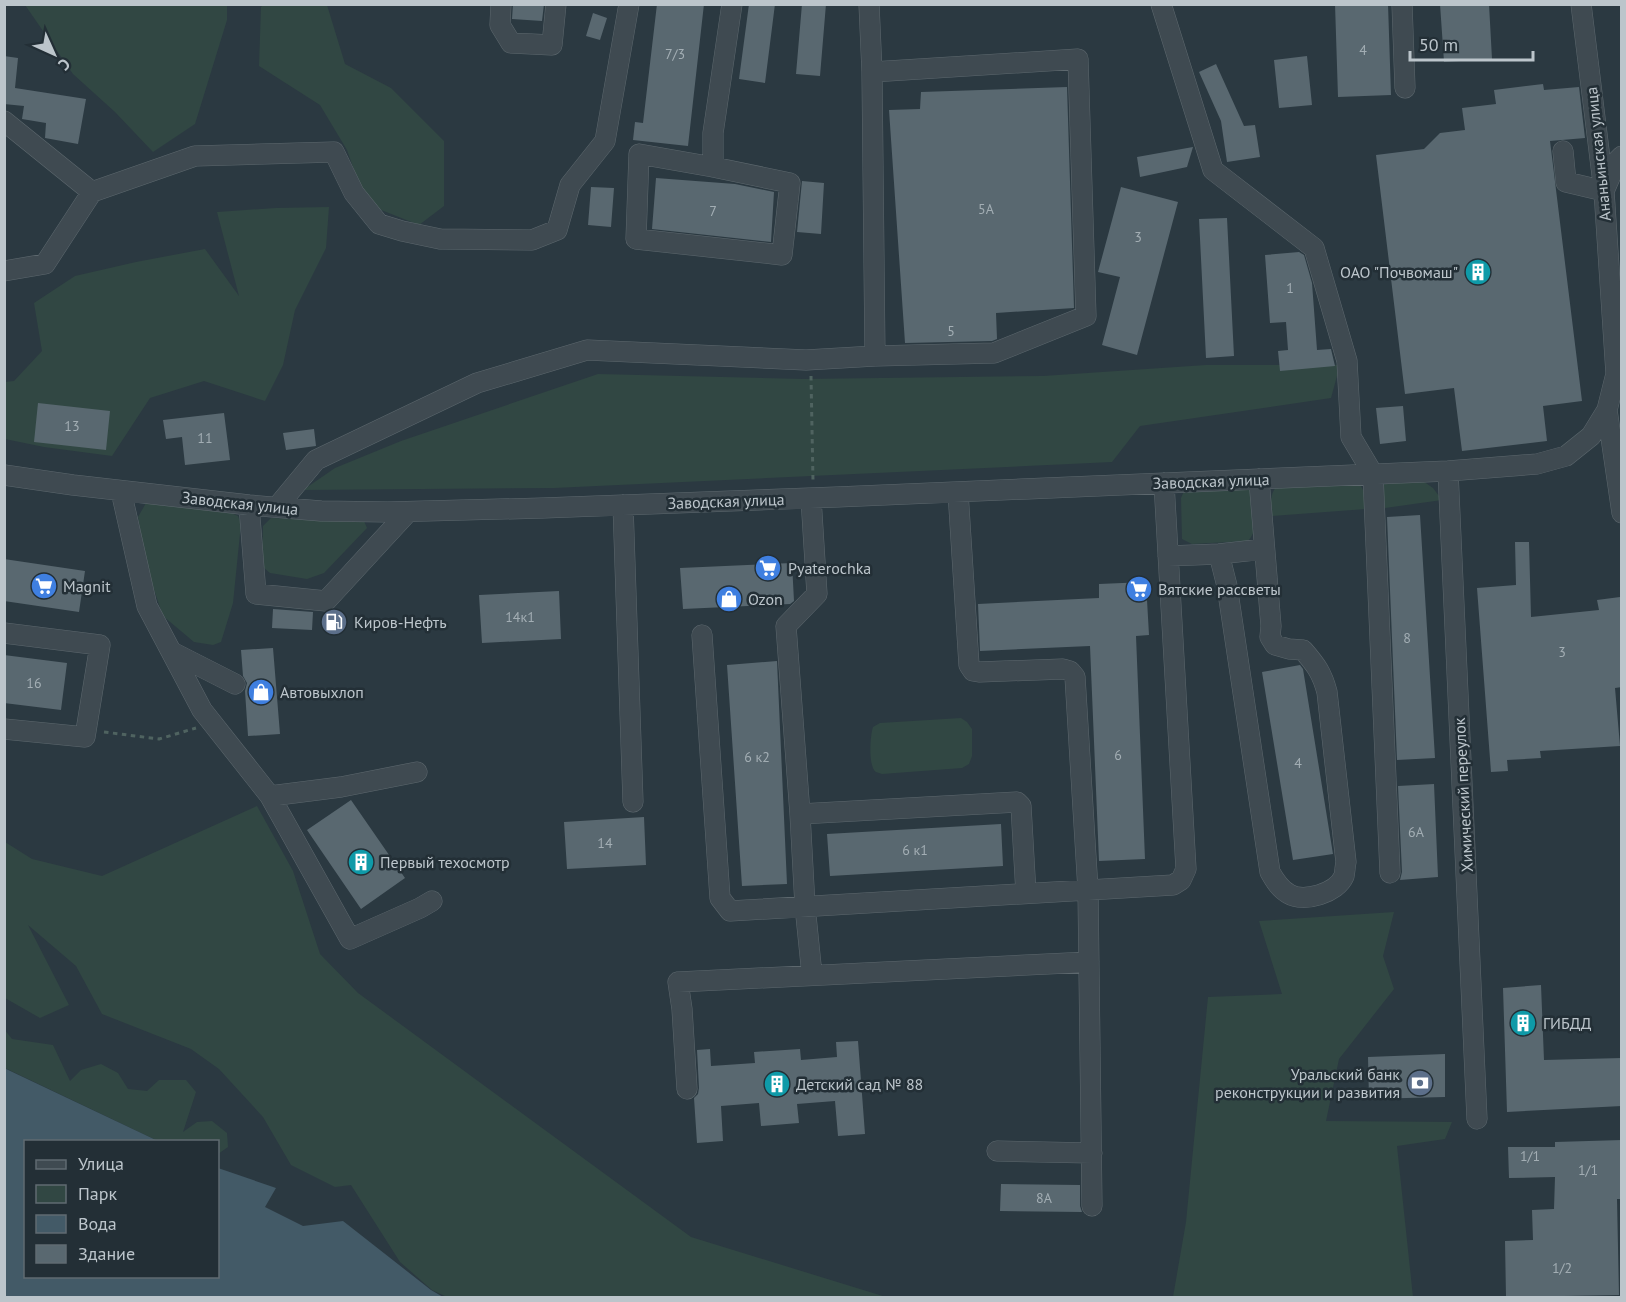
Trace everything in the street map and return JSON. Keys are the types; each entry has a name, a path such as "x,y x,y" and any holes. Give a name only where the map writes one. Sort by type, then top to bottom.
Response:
{"street":[{"path":"501,4 500,24 511,43 552,45 556,4"},
{"path":"4,272 45,264 92,192 195,156 334,152 354,193 380,224 440,239 532,240 557,230 570,185 605,141 629,4"},
{"path":"713,167 713,133 732,4"},
{"path":"869,4 872,72 875,356"},
{"path":"1161,4 1213,170 1314,248 1347,361 1351,437 1373,474 1390,873"},
{"path":"1402,4 1405,88"},
{"name":"Ананьинская улица","path":"1448,471 1537,464 1566,456 1591,436 1607,410 1616,374 1618,343 1604,191 1581,4"},
{"path":"277,507 316,460 477,383 587,350 811,360 994,353 1086,316 1078,59 872,72"},
{"path":"4,121 92,192"},
{"path":"1563,151 1566,182 1604,191 1617,161 1622,156"},
{"path":"639,154 713,167 790,183 782,255 636,239 639,154"},
{"path":"1607,410 1619,475 1622,513"},
{"name":"Заводская улица","path":"4,475 249,505 321,511 408,512 623,505 812,492 958,492 1448,471"},
{"name":"Химический переулок","path":"1448,471 1477,1119"},
{"path":"1219,554 1227,586 1270,872 1282,890 1296,898 1321,895 1335,888 1344,876 1346,862 1327,692 1322,674 1303,650 1275,645 1270,637 1259,479"},
{"path":"702,635 720,898 730,911 1173,885 1181,880 1186,868 1164,483"},
{"path":"121,491 147,606 202,710 270,796 350,939 432,901"},
{"path":"812,492 817,594 786,626 805,906 812,975"},
{"path":"958,492 969,665 973,670 979,672 1063,669 1070,671 1075,677 1088,890 1092,1206"},
{"path":"249,505 256,594 326,601 408,512"},
{"path":"623,505 633,802"},
{"path":"1168,556 1264,549"},
{"path":"4,633 100,645 85,737 4,729"},
{"path":"172,652 235,684"},
{"path":"270,796 341,787 417,771"},
{"path":"800,814 1017,802 1021,806 1026,894"},
{"path":"687,1089 678,982 1089,962"},
{"path":"997,1151 1092,1153"}],"path":[{"path":"811,360 812,492"},
{"path":"104,732 159,739 213,724"}],"green space":[{"path":"25,5 227,5 227,20 195,124 153,152 115,112 73,74"},
{"path":"263,5 327,5 345,64 391,88 444,141 444,206 419,225 366,204 347,150 320,105 259,66 261,7"},
{"path":"329,207 326,248 295,310 283,365 265,401 204,381 150,398 112,456 5,439 5,382 14,381 42,351 34,303 75,276 205,249 239,296 217,212"},
{"path":"1206,365 1340,365 1331,398 1140,426 1112,462 554,488 303,490 335,468 401,441 598,374 803,379 1043,376"},
{"path":"1420,479 1433,488 1442,500 1378,509 1377,480"},
{"path":"1357,481 1362,487 1366,509 1272,516 1272,496 1277,486"},
{"path":"1249,485 1256,492 1257,511 1256,524 1248,541 1192,544 1182,539 1181,498 1185,489"},
{"path":"146,503 227,511 238,516 241,524 233,603 221,642 213,645 194,642 163,616 147,569 138,517"},
{"path":"271,518 364,521 367,528 324,573 307,579 270,573 263,567 263,526"},
{"path":"961,718 972,729 972,756 969,764 962,768 882,774 873,769 870,751 873,727 880,723"},
{"path":"257,806 293,871 320,954 358,993 691,1237 886,1297 447,1297 432,1290 400,1262 351,1185 335,1187 291,1165 263,1117 219,1069 191,1049 102,1014 76,966 28,925 69,1005 40,1018 5,998 5,842 32,859 102,876"},
{"path":"1394,912 1383,956 1394,989 1339,1059 1326,1121 1452,1122 1445,1139 1397,1146 1413,1297 1173,1297 1186,1222 1208,997 1282,994 1259,921"},
{"path":"4,1029 12,1039 53,1045 70,1081 81,1070 101,1064 118,1073 128,1089 147,1091 159,1080 186,1080 196,1092 183,1132 197,1122 212,1121 227,1133 228,1147 219,1153 219,1140 156,1140 5,1068"}],"water":[{"path":"4,1068 156,1140 24,1140 24,1278 219,1278 219,1168 276,1188 265,1207 303,1226 343,1221 443,1297 5,1297"}],"building":[{"path":"513,4 544,4 542,21 512,19"},
{"path":"657,4 704,4 688,146 633,140 635,122 643,123"},
{"path":"749,4 775,4 765,83 739,79"},
{"path":"802,4 826,4 820,76 796,74"},
{"path":"1335,4 1388,4 1391,95 1338,97"},
{"path":"1440,4 1489,4 1492,59 1444,62"},
{"path":"593,13 607,18 600,40 586,36"},
{"path":"4,56 18,58 15,88 86,99 78,144 45,138 46,123 22,119 24,106 4,104"},
{"path":"1307,56 1312,105 1279,108 1274,60"},
{"path":"1216,64 1244,126 1255,125 1260,157 1227,162 1221,121 1199,72"},
{"name":"ОАО \"Почвомаш\"","path":"1543,84 1544,90 1579,87 1585,138 1550,141 1582,401 1543,406 1547,441 1462,451 1454,388 1405,394 1376,155 1424,149 1440,133 1465,130 1462,108 1496,104 1494,90"},
{"path":"1067,87 1074,308 996,313 997,339 992,341 905,343 889,110 920,109 921,92"},
{"path":"1193,147 1187,167 1140,177 1137,157"},
{"path":"656,178 735,184 774,192 771,242 652,229"},
{"path":"802,181 824,183 821,234 797,232"},
{"path":"591,187 614,188 611,227 588,225"},
{"path":"1121,187 1178,202 1137,355 1102,345 1120,277 1098,272"},
{"path":"1227,218 1234,356 1206,358 1199,219"},
{"path":"1299,252 1304,255 1312,283 1317,350 1331,349 1335,366 1280,371 1278,351 1288,350 1286,322 1270,323 1265,255"},
{"path":"38,403 110,411 106,450 34,442"},
{"path":"1403,406 1406,441 1380,444 1376,408"},
{"path":"224,413 230,460 185,465 182,437 166,439 163,420"},
{"path":"314,429 316,446 286,450 283,433"},
{"path":"1420,515 1435,758 1397,760 1387,517"},
{"path":"1515,542 1529,542 1531,617 1599,610 1597,600 1620,597 1622,687 1615,688 1620,746 1540,751 1541,758 1507,760 1508,771 1491,772 1477,588 1516,585"},
{"name":"Magnit","path":"4,559 85,571 79,612 4,601"},
{"path":"792,563 794,601 790,604 683,609 680,568"},
{"path":"1146,582 1149,635 1136,636 1145,859 1099,861 1090,646 980,651 978,604 1099,598 1099,584"},
{"path":"559,591 561,639 482,643 479,595"},
{"path":"273,609 313,612 312,630 272,628"},
{"name":"Автовыхлоп","path":"273,648 280,734 248,736 245,691 247,683 243,676 241,650"},
{"path":"4,655 67,663 61,710 4,703"},
{"path":"777,661 787,884 742,886 727,665"},
{"path":"1300,665 1303,669 1333,854 1293,860 1262,672"},
{"path":"1434,784 1438,877 1400,880 1402,872 1398,786"},
{"name":"Первый техосмотр","path":"351,800 405,878 361,909 307,830"},
{"path":"644,817 646,865 567,869 564,822"},
{"path":"1001,824 1003,866 830,876 827,834"},
{"name":"ГИБДД","path":"1541,985 1544,1060 1622,1058 1622,1106 1507,1112 1503,988"},
{"name":"Детский сад № 88","path":"858,1041 865,1134 838,1136 835,1101 797,1104 799,1123 761,1126 759,1103 721,1106 723,1141 697,1143 694,1098 699,1088 697,1050 710,1049 711,1066 755,1063 754,1052 800,1049 801,1060 837,1057 836,1042"},
{"path":"1445,1054 1445,1097 1369,1099 1368,1057"},
{"path":"1622,1140 1622,1199 1617,1199 1619,1295 1506,1297 1505,1241 1533,1240 1532,1210 1554,1209 1555,1177 1509,1178 1508,1147 1555,1147 1555,1142"},
{"path":"1001,1184 1080,1185 1082,1212 1000,1211"}],"place":[{"name":"ОАО \"Почвомаш\"","path":"1478,272"},
{"name":"Pyaterochka","path":"768,568"},
{"name":"Magnit","path":"44,586"},
{"name":"Вятские рассветы","path":"1139,589"},
{"name":"Ozon","path":"729,599"},
{"name":"Киров-Нефть","path":"334,622"},
{"name":"Автовыхлоп","path":"261,692"},
{"name":"Первый техосмотр","path":"361,862"},
{"name":"ГИБДД","path":"1523,1023"},
{"name":"Уральский банк реконструкции и развития","path":"1420,1083"},
{"name":"Детский сад № 88","path":"777,1084"}]}
